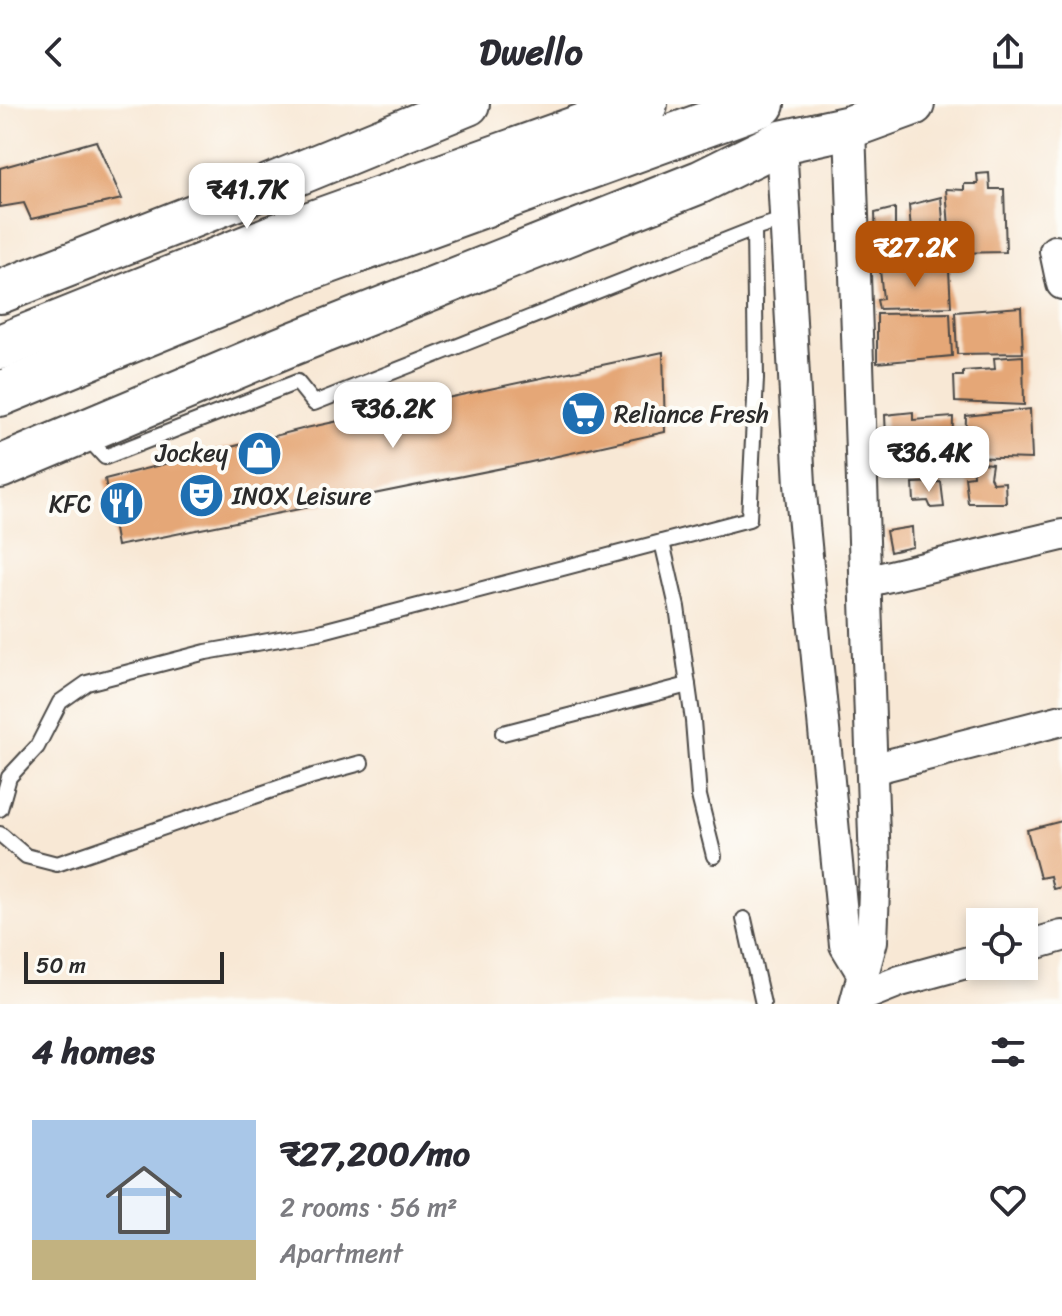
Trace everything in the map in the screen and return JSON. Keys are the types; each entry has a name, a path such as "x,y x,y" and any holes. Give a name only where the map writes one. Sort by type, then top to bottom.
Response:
{"highway":[{"path":"9,343 274,237 645,104"},
{"path":"18,387 285,277 772,123"}],"street":[{"path":"0,292 468,104"},
{"path":"0,467 282,348 700,182 772,123 850,127 913,104"},
{"path":"772,123 786,219 800,484 843,930 858,992"},
{"path":"850,127 875,866 872,941 858,992"},
{"path":"1055,251 1062,284"},
{"path":"865,582 1062,535"},
{"path":"872,769 1062,720"},
{"path":"1038,943 1062,936"},
{"path":"858,992 966,963"}],"lane":[{"path":"82,433 105,457 297,382 314,403 786,219"},
{"path":"0,809 9,777 37,747 60,702 87,683 206,652 319,632 749,519 756,379 754,229"},
{"path":"662,542 677,607 699,796 714,856"},
{"path":"503,733 688,685"},
{"path":"0,834 26,856 57,864 313,776 361,763"},
{"path":"744,919 763,1004"}],"building":[{"path":"96,141 122,199 31,219 24,203 0,207 0,168"},
{"path":"989,173 990,189 1004,189 1006,252 951,253 946,189 964,190 964,184 978,184 977,174"},
{"path":"941,197 946,255 913,259 909,205"},
{"path":"895,208 895,230 904,237 908,263 877,267 875,213"},
{"path":"880,270 949,270 951,307 879,309 877,300 883,299"},
{"path":"1021,307 1023,353 957,354 955,312"},
{"path":"950,313 952,356 877,363 877,314"},
{"path":"663,352 665,432 117,546 105,479 306,428"},
{"path":"1023,356 1024,405 955,402 954,376 963,376 963,371 995,369 994,358"},
{"path":"1030,409 1032,459 965,457 966,416"},
{"path":"913,412 913,420 953,417 952,454 922,454 921,461 887,460 885,415"},
{"path":"972,462 992,464 990,477 993,483 1005,482 1006,503 968,503 965,477 973,476"},
{"path":"941,482 944,507 931,508 928,501 914,502 913,483"},
{"path":"912,527 913,547 890,552 886,531"},
{"path":"1062,821 1062,887 1053,889 1050,876 1040,878 1027,830"}],"place":[{"name":"Reliance Fresh","path":"583,414"},
{"name":"Jockey","path":"259,453"},
{"name":"INOX Leisure","path":"201,496"},
{"name":"KFC","path":"122,504"}]}
